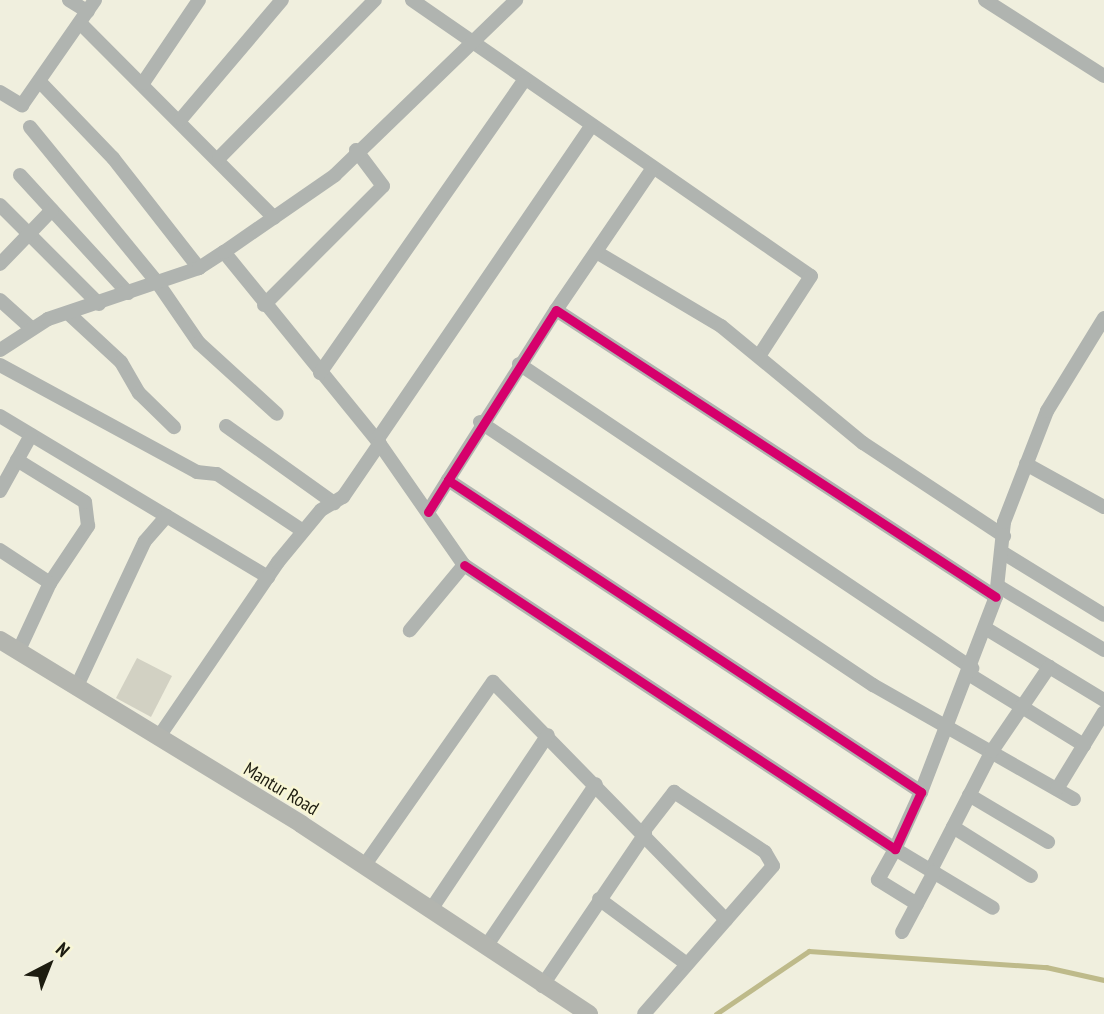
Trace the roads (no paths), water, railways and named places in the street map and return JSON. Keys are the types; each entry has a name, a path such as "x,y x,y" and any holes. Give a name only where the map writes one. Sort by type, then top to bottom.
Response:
{"main road":[{"name":"Mantur Road","path":"0,640 9,652 589,1014"},
{"name":"Mantur Road","path":"9,652 76,688 432,908 538,984"}],"street":[{"path":"69,0 88,12 143,83 219,158 274,218"},
{"path":"143,83 199,0"},
{"path":"181,119 282,0"},
{"path":"219,158 375,0"},
{"path":"412,0 466,43 811,276 759,356"},
{"path":"0,350 30,327 199,268 224,252 335,174 356,150 466,43 516,0"},
{"path":"985,0 1104,76"},
{"path":"0,92 22,105 42,84 88,12"},
{"path":"320,373 523,82"},
{"path":"42,84 113,158 199,268"},
{"path":"158,738 268,577 303,531 334,503 378,442 591,126"},
{"path":"30,127 158,282 199,343 277,414"},
{"path":"264,305 383,186 356,150"},
{"path":"428,512 480,422 598,253 653,168"},
{"path":"20,176 128,293"},
{"path":"0,205 99,304"},
{"path":"0,264 52,210"},
{"path":"224,252 264,305 378,442 464,565 895,849 992,908"},
{"path":"598,253 759,356 863,443 1004,536"},
{"path":"0,300 30,327"},
{"path":"556,310 997,591 1104,650"},
{"path":"68,313 121,362 139,393 174,427"},
{"path":"917,904 878,880 921,792 971,671 997,591 1005,554 1004,536 1026,464 1047,411 1104,318"},
{"path":"519,364 1023,707 1084,745"},
{"path":"0,365 197,472 217,474 303,531"},
{"path":"0,416 268,577"},
{"path":"480,422 873,685 950,726 1074,799"},
{"path":"226,426 334,503"},
{"path":"0,491 31,435"},
{"path":"9,652 88,526 89,507 18,460"},
{"path":"1026,464 1104,507"},
{"path":"448,480 921,792"},
{"path":"76,688 145,541 167,516"},
{"path":"0,550 50,583"},
{"path":"1005,554 1104,615"},
{"path":"410,630 464,565"},
{"path":"985,628 1104,700"},
{"path":"902,932 992,751 1049,667"},
{"path":"365,866 488,684 498,684 726,920"},
{"path":"1057,789 1104,712"},
{"path":"432,908 548,735"},
{"path":"487,945 596,784"},
{"path":"538,984 674,792 770,857 773,866 643,1014"},
{"path":"969,795 1048,842"},
{"path":"953,827 1031,876"},
{"path":"599,899 687,964"}],"waterway":[{"path":"716,1014 809,951 1046,967 1104,980"}]}
